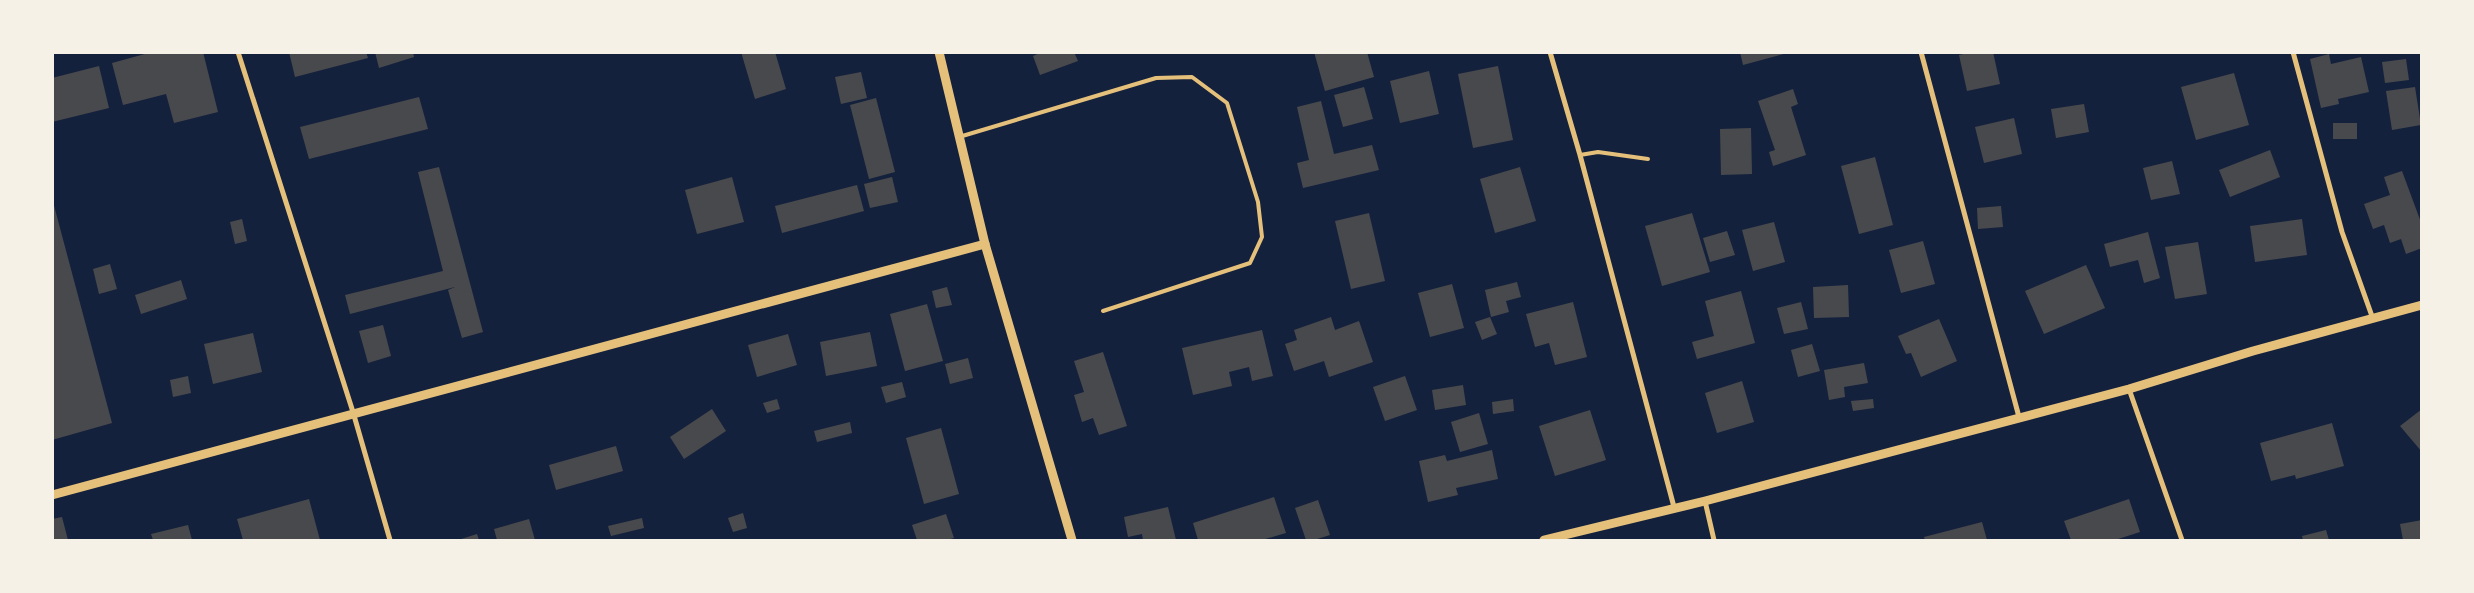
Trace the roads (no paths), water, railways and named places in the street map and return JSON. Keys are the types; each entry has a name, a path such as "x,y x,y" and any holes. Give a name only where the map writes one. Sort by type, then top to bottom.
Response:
{"street":[{"path":"238,52 352,412 390,540"},
{"path":"939,52 984,244 1072,540"},
{"path":"1550,52 1580,155 1674,507"},
{"path":"1921,52 2019,416"},
{"path":"2293,52 2342,232 2373,320"},
{"path":"52,495 352,412 984,244"},
{"path":"1544,540 1705,501 2019,416 2129,389 2253,351 2373,320 2422,305"},
{"path":"2129,389 2182,540"},
{"path":"1705,501 1714,540"}],"lane":[{"path":"959,137 1156,78 1192,77 1227,103 1258,202 1262,237 1250,263 1103,312"},
{"path":"1580,155 1598,152 1648,159"}]}
